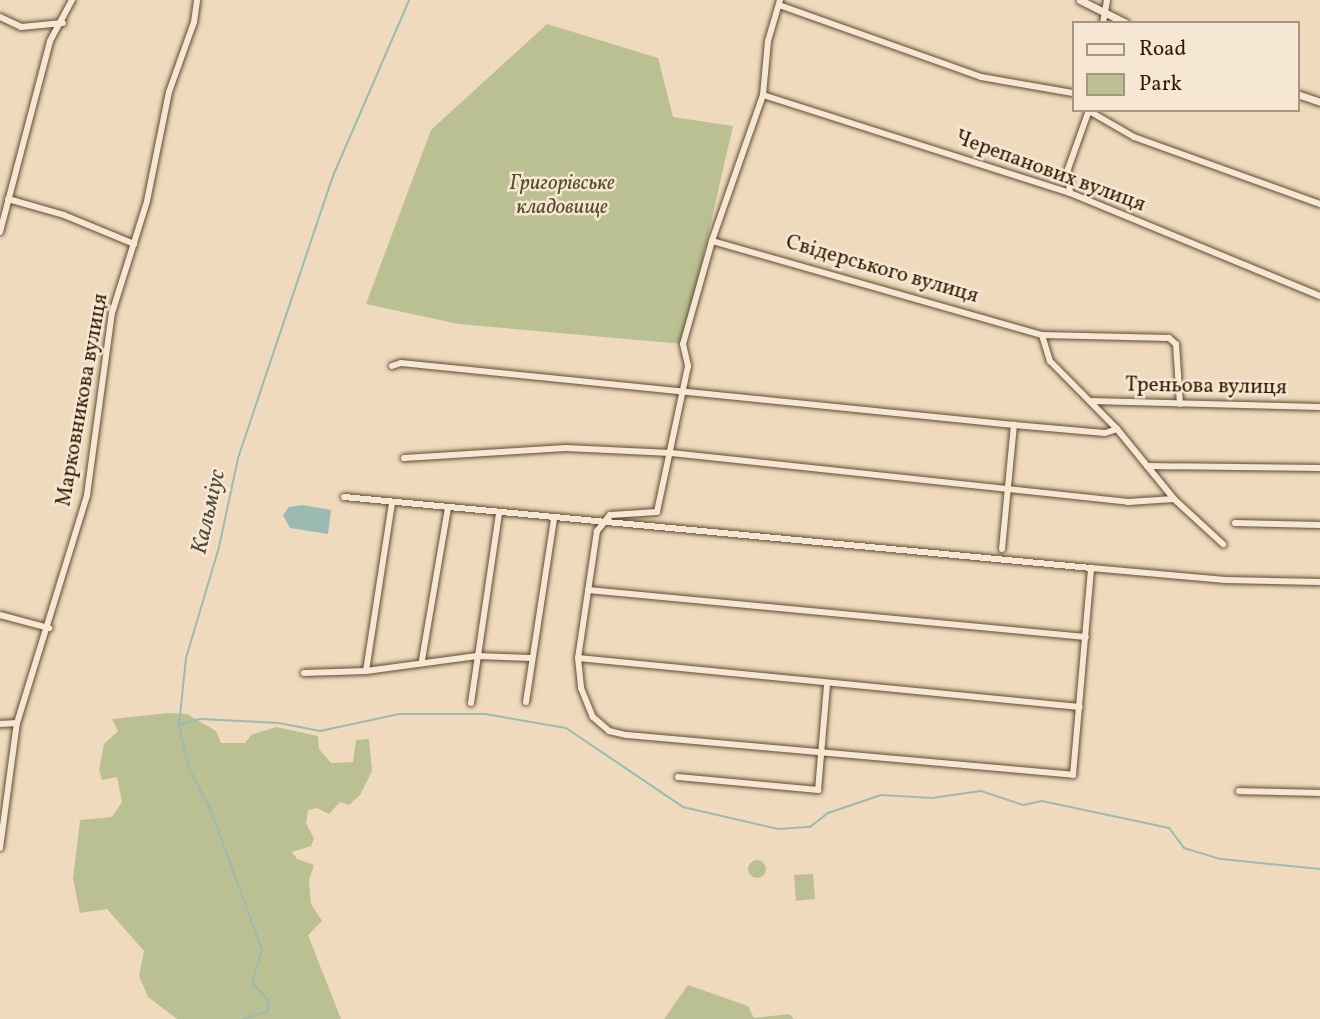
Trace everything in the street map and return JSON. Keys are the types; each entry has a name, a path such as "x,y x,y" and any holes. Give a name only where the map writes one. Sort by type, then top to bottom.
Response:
{"street":[{"path":"0,232 50,41 63,23 72,0"},
{"name":"Марковникова вулиця","path":"0,848 18,723 87,495 112,313 134,244 169,92 194,22 197,0"},
{"path":"1080,0 1122,21"},
{"path":"1103,21 1107,0"},
{"path":"1072,93 981,77 779,3 768,41 763,94 712,241 683,344 688,366 657,512 610,515 597,531 578,658 587,704 599,725 609,731 1073,775 1091,568"},
{"path":"0,17 21,27 63,23"},
{"name":"Черепанових вулиця","path":"763,94 1070,193 1320,296"},
{"path":"1299,95 1320,102"},
{"path":"1070,193 1068,169 1088,112"},
{"path":"1092,112 1133,137 1320,204"},
{"path":"8,200 64,215 134,244"},
{"name":"Свiдерського вулиця","path":"712,241 1042,335 1174,340 1181,404"},
{"path":"1042,335 1051,362 1117,429 1174,499 1223,544"},
{"path":"392,366 401,363 683,395 1105,433 1117,429"},
{"name":"Треньова вулиця","path":"1091,401 1320,407"},
{"path":"1002,550 1013,425"},
{"path":"404,458 566,448 671,453 1128,502 1174,499"},
{"path":"1147,466 1320,468"},
{"path":"344,496 554,520 603,521 1225,580 1320,582"},
{"path":"366,671 393,503"},
{"path":"422,660 448,508"},
{"path":"471,703 499,514"},
{"path":"526,702 554,520"},
{"path":"1236,523 1320,525"},
{"path":"588,590 1086,637"},
{"path":"0,615 48,628"},
{"path":"304,673 366,671 422,660 477,656 531,658"},
{"path":"578,658 1080,707"},
{"path":"678,777 813,791 820,786 827,684"},
{"path":"0,724 18,723"},
{"path":"1238,791 1320,793"}],"green space":[{"name":"Григорівське кладовище","path":"547,24 658,58 673,117 733,126 683,344 458,324 366,304 431,130"},
{"path":"168,713 187,714 216,731 221,743 245,743 251,735 276,727 318,736 319,749 331,763 353,762 356,740 369,739 372,771 360,795 349,805 340,802 329,814 317,808 308,810 306,823 314,839 311,846 292,852 297,859 314,865 309,880 311,904 322,921 308,935 341,1019 177,1019 148,997 139,976 144,951 107,909 80,913 73,879 80,820 112,817 122,802 117,777 102,780 99,770 104,744 118,731 112,719"},
{"path":"753,860 761,860 766,869 764,876 753,878 748,873 748,865"},
{"path":"813,874 815,899 796,901 794,875"},
{"path":"688,985 748,1006 754,1018 789,1014 794,1019 664,1019"}],"water":[{"path":"303,505 331,510 328,534 290,528 283,515 289,507"}],"waterway":[{"name":"Кальміус","path":"243,1019 267,1012 268,1000 252,983 262,950 211,811 188,766 179,725 186,658 219,547 238,458 333,176 409,0"},
{"path":"179,725 200,719 279,723 320,731 399,714 485,714 566,728 683,807 778,829 810,827 828,813 881,795 932,798 981,791 1023,805 1042,801 1169,828 1184,848 1221,859 1320,869"}]}
